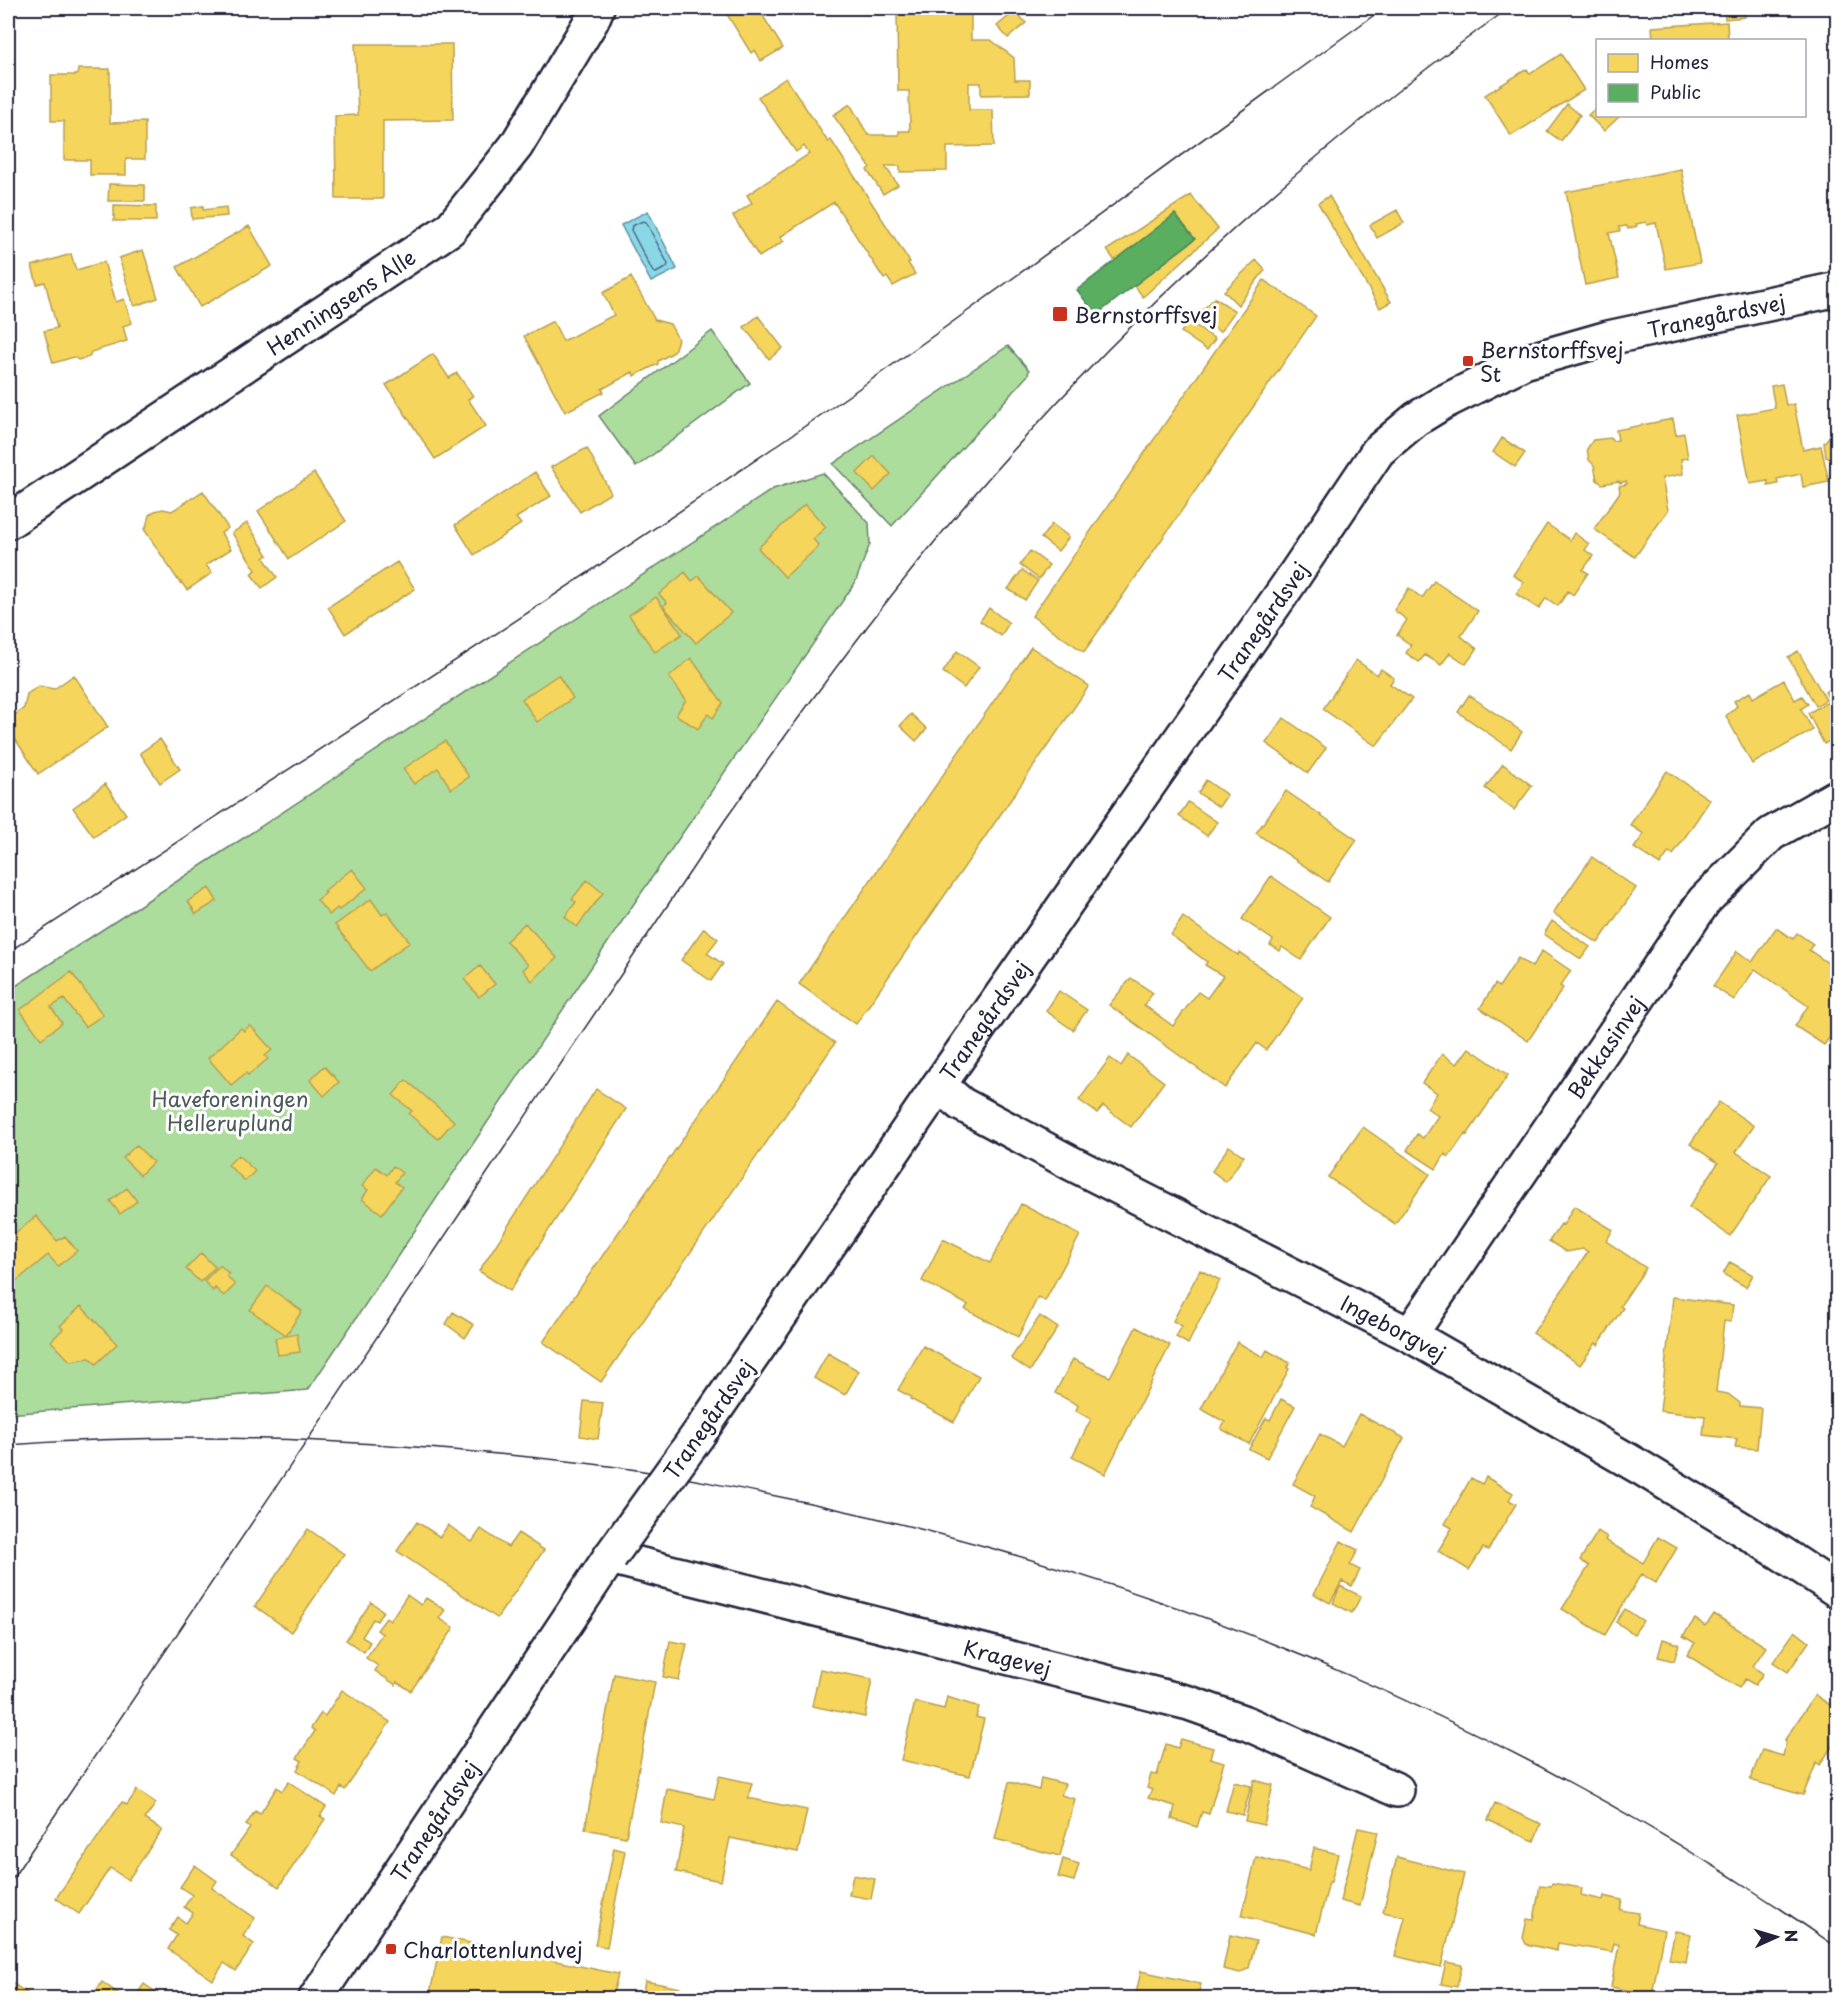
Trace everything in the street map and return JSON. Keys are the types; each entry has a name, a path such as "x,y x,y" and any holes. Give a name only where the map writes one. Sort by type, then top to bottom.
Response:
{"street":[{"name":"Henningsens Alle","path":"8,522 450,229 516,146 597,8"},
{"name":"Tranegårdsvej","path":"316,1998 610,1557 698,1435 1288,585 1378,451 1416,419 1442,403 1524,362 1608,338 1838,289"},
{"name":"Bekkasinvej","path":"1410,1335 1704,901 1771,834 1838,796"},
{"name":"Ingeborgvej","path":"939,1085 961,1104 1069,1162 1410,1335 1643,1469 1781,1553 1838,1591"},
{"name":"Kragevej","path":"610,1557 1189,1703 1248,1724 1396,1790"}],"green space":[{"path":"712,331 750,383 636,467 599,416"},
{"path":"1008,346 1029,370 1028,375 892,526 833,464"},
{"name":"Haveforeningen Helleruplund","path":"823,473 869,523 870,544 855,583 633,905 308,1390 8,1414 8,991 773,489"}],"water":[{"path":"648,211 677,269 651,282 621,225"}],"building: Homes":[{"path":"723,8 758,8 783,48 761,61 755,50 751,53"},
{"path":"971,8 971,40 991,40 1014,58 1015,80 1030,80 1030,94 981,95 981,83 969,83 969,110 993,110 994,146 947,147 947,171 900,172 900,166 885,166 898,185 883,194 867,170 870,167 833,115 850,104 868,135 899,135 899,131 910,131 909,91 898,91 897,9"},
{"path":"1724,8 1744,8 1745,17 1725,19"},
{"path":"1015,11 1026,23 1008,38 997,26"},
{"path":"1727,22 1728,39 1653,39 1652,27"},
{"path":"355,44 452,44 453,120 383,121 383,199 336,199 335,116 358,115"},
{"path":"1561,54 1584,90 1511,136 1485,95 1527,69 1530,74"},
{"path":"78,69 110,69 110,123 145,122 145,159 126,159 126,175 90,175 90,160 64,160 64,121 51,121 51,75 77,75"},
{"path":"786,78 828,142 831,140 910,262 908,263 915,274 893,286 887,277 884,279 834,202 780,237 784,241 759,257 733,216 752,203 747,195 809,154 804,146 796,152 758,97"},
{"path":"1567,104 1580,115 1561,141 1547,131"},
{"path":"1596,108 1596,117 1619,117 1604,131 1588,115"},
{"path":"1681,169 1700,263 1666,269 1656,223 1636,224 1637,226 1628,229 1627,226 1619,227 1620,231 1609,233 1619,278 1585,285 1566,192"},
{"path":"109,184 145,185 145,201 108,201"},
{"path":"1191,195 1218,229 1143,297 1134,285 1195,239 1175,214 1115,261 1107,250"},
{"path":"1329,196 1391,302 1380,308 1318,203"},
{"path":"114,205 156,206 156,221 114,221"},
{"path":"203,206 203,210 226,207 227,216 192,219 191,208"},
{"path":"1397,210 1404,223 1377,238 1370,225"},
{"path":"249,226 272,266 200,307 177,267"},
{"path":"143,250 158,298 134,306 119,258"},
{"path":"71,254 76,270 104,262 116,302 124,299 132,323 123,326 127,341 91,352 89,357 78,360 74,357 53,363 44,331 57,328 45,282 37,284 32,266"},
{"path":"1256,260 1265,270 1238,305 1224,291"},
{"path":"631,277 655,320 670,324 678,339 674,352 658,361 658,364 634,376 633,372 602,389 604,392 565,412 524,336 553,321 563,341 614,315 603,293"},
{"path":"1264,280 1316,316 1084,652 1032,616"},
{"path":"1215,298 1235,311 1220,332 1196,316"},
{"path":"758,316 783,348 769,359 744,327"},
{"path":"1189,321 1215,339 1207,350 1181,332"},
{"path":"433,354 449,378 457,373 473,396 468,399 486,426 435,459 386,385"},
{"path":"1782,384 1786,405 1794,404 1803,450 1821,446 1829,482 1803,487 1801,474 1777,479 1778,484 1768,486 1768,481 1750,484 1737,415 1775,408 1771,386"},
{"path":"1673,419 1676,435 1684,433 1688,458 1681,459 1683,474 1662,478 1668,510 1635,557 1594,529 1620,492 1619,486 1627,484 1626,481 1620,483 1619,481 1602,484 1597,480 1587,449 1593,440 1611,438 1612,441 1618,440 1616,430"},
{"path":"1832,433 1838,433 1838,463 1826,457 1824,443"},
{"path":"1502,438 1525,453 1515,467 1493,452"},
{"path":"587,448 611,493 580,512 551,467"},
{"path":"874,456 891,474 874,491 857,473"},
{"path":"535,472 551,496 516,518 521,524 474,555 455,525"},
{"path":"314,473 346,521 289,559 258,511"},
{"path":"203,491 228,528 221,533 231,549 206,565 212,573 187,590 144,529 149,515 155,511 163,509 172,511"},
{"path":"805,504 826,527 813,539 819,546 785,577 758,548"},
{"path":"247,523 268,555 264,558 277,577 262,588 251,574 256,570 232,533"},
{"path":"1052,524 1069,537 1058,551 1041,538"},
{"path":"1547,524 1570,540 1574,533 1589,544 1585,550 1593,556 1583,570 1588,573 1573,595 1568,591 1558,606 1546,598 1539,609 1516,594 1524,582 1513,575"},
{"path":"1030,551 1049,565 1039,579 1020,565"},
{"path":"397,562 415,589 345,634 328,607"},
{"path":"1022,570 1038,581 1025,600 1008,589"},
{"path":"685,572 692,581 699,576 731,613 696,643 663,606 667,603 659,594"},
{"path":"1434,581 1478,611 1461,636 1477,649 1466,664 1450,653 1441,665 1425,655 1419,662 1406,653 1411,645 1397,635 1407,620 1394,610 1409,588 1422,598"},
{"path":"656,597 682,634 655,652 629,615"},
{"path":"989,608 1009,623 1001,636 980,621"},
{"path":"1031,647 1089,686 856,1024 799,984"},
{"path":"957,651 979,667 964,688 943,672"},
{"path":"1798,651 1826,700 1816,706 1788,657"},
{"path":"691,658 723,703 713,718 708,714 698,729 676,715 686,700 669,677"},
{"path":"1356,660 1377,675 1381,669 1394,678 1390,684 1412,699 1376,746 1323,709"},
{"path":"74,675 108,727 38,774 8,728 8,720 24,708 27,694 39,686 54,689"},
{"path":"558,675 573,698 537,722 522,699"},
{"path":"1784,680 1795,700 1802,696 1808,704 1801,709 1813,730 1752,764 1726,716 1737,706 1734,701 1750,692 1753,698"},
{"path":"1834,686 1838,691 1838,703 1832,706 1838,705 1838,737 1824,744 1808,713 1830,701 1825,692"},
{"path":"1469,695 1522,732 1511,749 1458,712"},
{"path":"911,714 927,729 916,741 900,726"},
{"path":"1284,718 1326,748 1308,773 1266,743"},
{"path":"160,739 180,769 160,783 140,753"},
{"path":"445,741 469,777 451,789 438,768 414,784 403,769"},
{"path":"1503,764 1532,786 1514,810 1485,788"},
{"path":"1667,771 1710,800 1673,855 1669,852 1660,865 1634,848 1644,834 1630,825"},
{"path":"1206,780 1227,795 1219,807 1198,793"},
{"path":"105,784 126,814 94,837 73,808"},
{"path":"1286,791 1357,840 1328,882 1256,833"},
{"path":"1188,802 1217,822 1207,836 1179,816"},
{"path":"1592,857 1636,888 1598,943 1553,913"},
{"path":"352,869 367,888 329,915 317,900 326,893 324,891"},
{"path":"1271,876 1330,917 1301,960 1282,947 1280,951 1270,945 1273,940 1242,919"},
{"path":"587,880 603,893 577,927 565,917 576,902 572,899"},
{"path":"209,888 217,901 196,914 188,901"},
{"path":"371,899 382,915 387,912 410,942 370,971 335,925"},
{"path":"1183,917 1238,955 1239,952 1303,998 1266,1050 1257,1043 1225,1088 1109,1005 1131,978 1153,993 1144,1005 1173,1026 1198,992 1207,998 1223,976 1205,965 1207,962 1171,935"},
{"path":"1552,921 1590,947 1581,959 1544,934"},
{"path":"525,923 557,958 532,981 523,970 528,965 506,941"},
{"path":"704,928 718,939 707,953 723,964 711,981 681,960"},
{"path":"1776,928 1793,939 1797,933 1813,944 1809,950 1838,970 1838,992 1835,996 1838,998 1838,1026 1824,1045 1795,1026 1808,1006 1755,969 1734,1000 1713,986 1737,951 1752,962"},
{"path":"1542,951 1571,971 1560,986 1563,988 1528,1041 1480,1008 1495,984 1499,987 1518,958 1532,967"},
{"path":"480,966 495,984 479,997 464,979"},
{"path":"71,972 103,1015 85,1027 64,999 51,1007 62,1023 41,1039 20,1010"},
{"path":"1059,991 1087,1010 1073,1030 1046,1011"},
{"path":"777,1002 835,1043 601,1382 543,1342"},
{"path":"250,1025 272,1050 265,1056 268,1059 231,1085 208,1058 241,1028 244,1031"},
{"path":"1469,1048 1508,1075 1467,1135 1465,1134 1449,1157 1445,1154 1436,1169 1407,1150 1417,1134 1423,1138 1438,1116 1427,1108 1437,1093 1422,1083 1442,1054 1457,1064"},
{"path":"1128,1055 1164,1082 1131,1127 1103,1106 1097,1113 1079,1100 1110,1058 1121,1066"},
{"path":"324,1066 339,1082 324,1096 310,1080"},
{"path":"406,1080 454,1121 438,1139 409,1114 412,1111 393,1095"},
{"path":"596,1089 626,1109 510,1291 479,1271"},
{"path":"1719,1102 1754,1126 1736,1152 1771,1176 1730,1236 1689,1207 1718,1163 1690,1144"},
{"path":"1363,1127 1430,1174 1395,1224 1328,1177"},
{"path":"136,1145 153,1162 140,1175 123,1158"},
{"path":"1229,1146 1244,1156 1226,1182 1212,1171"},
{"path":"238,1155 255,1171 245,1181 228,1165"},
{"path":"393,1166 402,1173 395,1182 402,1187 382,1214 362,1199 368,1190 362,1186 376,1167 387,1175"},
{"path":"127,1188 137,1201 120,1214 110,1201"},
{"path":"1021,1204 1080,1235 1045,1301 1038,1297 1018,1337 965,1309 968,1305 922,1281 943,1239 990,1263"},
{"path":"1574,1206 1613,1230 1606,1241 1646,1268 1620,1306 1623,1308 1598,1345 1596,1343 1580,1365 1533,1333 1588,1252 1583,1249 1566,1252 1549,1241 1561,1224 1563,1225"},
{"path":"36,1216 57,1241 65,1236 77,1251 58,1266 48,1255 14,1283 8,1275 8,1239"},
{"path":"201,1253 215,1267 200,1282 186,1269"},
{"path":"1730,1262 1753,1275 1746,1287 1723,1274"},
{"path":"220,1265 235,1285 224,1296 215,1288 213,1291 204,1281"},
{"path":"1200,1270 1220,1280 1188,1344 1176,1337 1182,1326 1173,1321"},
{"path":"267,1286 302,1311 286,1335 250,1310"},
{"path":"1673,1297 1733,1305 1731,1322 1724,1321 1716,1392 1728,1394 1740,1403 1740,1406 1761,1408 1757,1449 1735,1447 1737,1439 1703,1435 1705,1416 1660,1411"},
{"path":"81,1306 117,1344 96,1364 90,1358 70,1361 51,1341 63,1329 60,1326"},
{"path":"453,1312 474,1325 465,1338 446,1324"},
{"path":"1040,1316 1058,1328 1030,1371 1011,1358"},
{"path":"1136,1327 1170,1345 1105,1474 1072,1457 1091,1419 1076,1411 1078,1405 1055,1393 1073,1359 1110,1377"},
{"path":"297,1334 300,1352 278,1355 275,1338"},
{"path":"1237,1342 1263,1357 1267,1350 1290,1363 1287,1368 1289,1369 1249,1444 1221,1429 1225,1422 1201,1409"},
{"path":"923,1346 979,1376 954,1422 910,1399 911,1397 898,1390"},
{"path":"828,1353 859,1371 845,1395 814,1378"},
{"path":"1281,1399 1295,1406 1267,1458 1249,1449 1266,1418 1270,1420"},
{"path":"584,1401 603,1403 598,1439 580,1436"},
{"path":"1359,1414 1404,1438 1354,1532 1310,1507 1315,1496 1293,1484 1320,1434 1342,1446"},
{"path":"1486,1477 1513,1493 1509,1500 1516,1504 1488,1550 1483,1548 1469,1570 1438,1551 1452,1528 1445,1524 1471,1478 1482,1484"},
{"path":"417,1522 440,1537 448,1525 472,1542 481,1529 508,1547 518,1533 544,1550 497,1618 397,1551"},
{"path":"308,1529 344,1554 291,1632 255,1606"},
{"path":"1598,1531 1607,1537 1605,1540 1643,1563 1658,1537 1677,1548 1656,1583 1641,1574 1605,1635 1562,1609 1589,1566 1580,1560"},
{"path":"1341,1541 1358,1550 1350,1565 1360,1570 1352,1586 1342,1581 1330,1603 1314,1594"},
{"path":"1340,1586 1361,1596 1352,1613 1333,1603"},
{"path":"407,1595 421,1605 426,1598 445,1610 439,1618 454,1628 411,1691 397,1682 396,1685 375,1671 378,1666 366,1658 382,1634 377,1630 386,1618 390,1621"},
{"path":"371,1602 383,1611 377,1621 373,1619 362,1637 370,1642 364,1652 346,1640"},
{"path":"1625,1609 1643,1621 1634,1634 1616,1622"},
{"path":"1714,1614 1766,1647 1753,1666 1763,1674 1755,1685 1745,1679 1739,1688 1687,1655 1695,1643 1683,1636 1695,1619 1706,1626"},
{"path":"1795,1631 1809,1642 1788,1672 1773,1662"},
{"path":"1663,1639 1679,1644 1674,1661 1658,1657"},
{"path":"670,1641 687,1644 679,1680 663,1677"},
{"path":"820,1669 872,1679 865,1717 812,1706"},
{"path":"614,1674 655,1682 626,1837 585,1829"},
{"path":"342,1690 390,1722 345,1790 341,1787 336,1796 297,1770 302,1761 297,1758 315,1731 311,1728 321,1713 325,1716"},
{"path":"1815,1695 1838,1710 1838,1737 1820,1765 1817,1762 1803,1795 1750,1780 1762,1750 1783,1756 1786,1742 1784,1741"},
{"path":"947,1697 979,1707 976,1717 984,1719 970,1776 901,1760 915,1702 944,1709"},
{"path":"1181,1739 1213,1748 1210,1758 1224,1762 1209,1814 1202,1812 1197,1827 1172,1819 1175,1806 1148,1798 1152,1790 1147,1788 1151,1774 1157,1775 1166,1744 1178,1748"},
{"path":"719,1776 752,1783 748,1798 807,1810 798,1852 730,1838 721,1881 676,1872 684,1828 661,1823 667,1789 714,1799"},
{"path":"1041,1778 1065,1784 1061,1795 1075,1799 1060,1856 995,1839 1009,1782 1039,1790"},
{"path":"1254,1780 1273,1785 1264,1825 1245,1821"},
{"path":"289,1782 326,1807 320,1816 325,1819 279,1887 231,1855 250,1828 246,1825 255,1811 260,1814 277,1787 282,1791"},
{"path":"1234,1782 1251,1786 1243,1815 1226,1811"},
{"path":"137,1790 156,1803 145,1819 162,1830 128,1880 110,1868 79,1914 56,1898 122,1802 127,1805"},
{"path":"1495,1803 1541,1824 1534,1841 1488,1820"},
{"path":"1358,1828 1378,1832 1360,1906 1340,1901"},
{"path":"614,1848 625,1851 607,1947 595,1945"},
{"path":"1314,1848 1338,1854 1316,1934 1242,1916 1256,1857 1309,1870"},
{"path":"1397,1857 1464,1874 1441,1967 1395,1956 1405,1917 1383,1912"},
{"path":"1063,1859 1079,1864 1074,1881 1058,1877"},
{"path":"195,1865 217,1881 212,1888 255,1918 243,1936 254,1944 236,1971 224,1963 213,1980 168,1949 177,1935 169,1930 178,1917 186,1923 193,1913 184,1907 192,1895 180,1887"},
{"path":"853,1875 875,1879 871,1899 849,1895"},
{"path":"1552,1883 1582,1888 1581,1895 1603,1900 1604,1896 1622,1900 1620,1910 1639,1913 1637,1924 1664,1930 1652,1995 1611,1987 1619,1945 1614,1943 1612,1952 1558,1943 1557,1951 1526,1944 1523,1938 1527,1919 1534,1920 1540,1885 1551,1886"},
{"path":"1675,1931 1691,1934 1686,1962 1669,1959"},
{"path":"1230,1935 1256,1941 1249,1968 1240,1973 1223,1969"},
{"path":"442,1937 618,1974 612,1998 429,1998"},
{"path":"1446,1962 1462,1965 1457,1987 1441,1984"},
{"path":"1141,1971 1201,1984 1197,1998 1135,1998"},
{"path":"8,1980 34,1998 8,1998"},
{"path":"645,1981 732,1998 642,1998"},
{"path":"102,1982 125,1998 91,1998"},
{"path":"144,1984 165,1998 134,1998"},
{"path":"1446,1991 1466,1994 1465,1998 1446,1998"}],"building: Public":[{"path":"1175,214 1195,239 1096,315 1077,290"}],"tram line":[{"path":"8,952 500,631 792,435 941,330 1384,8"},
{"path":"8,1885 725,820 813,698 904,580 967,503 1028,434 1156,302 1292,178 1435,62 1509,8"},
{"path":"8,1445 212,1438 364,1443 512,1455 609,1466 710,1483 810,1503 947,1536 1082,1575 1215,1622 1346,1674 1474,1733 1599,1798 1720,1870 1838,1948"}],"place":[{"name":"Bernstorffsvej","path":"1060,314"},
{"name":"Bernstorffsvej St","path":"1468,361"},
{"name":"Charlottenlundvej","path":"391,1949"}]}
